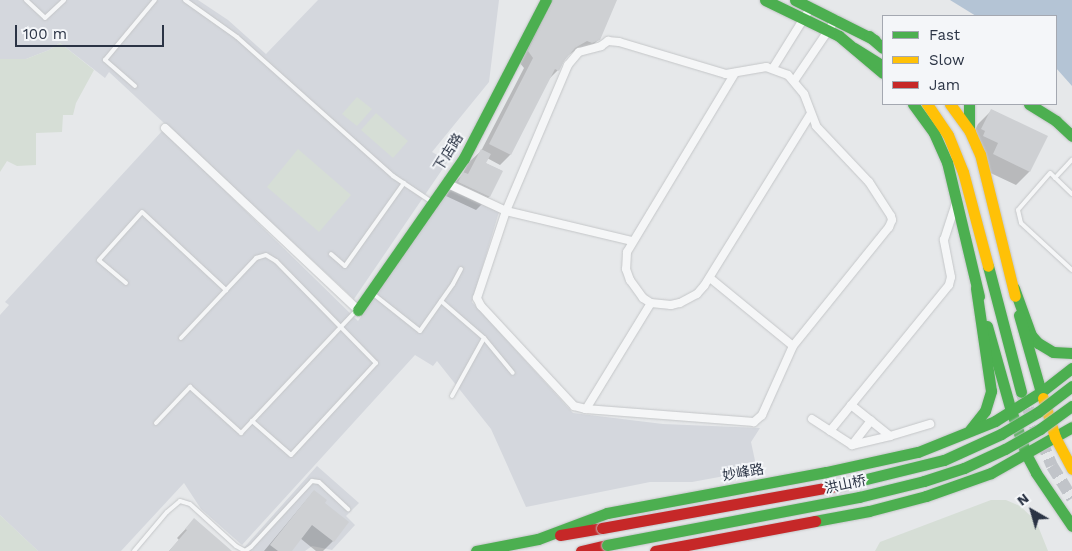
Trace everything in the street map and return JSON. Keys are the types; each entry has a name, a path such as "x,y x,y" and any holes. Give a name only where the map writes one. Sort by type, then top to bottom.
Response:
{"main road":[{"name":"下店路","path":"358,310 471,145 546,0"},
{"path":"765,0 839,36 882,72"},
{"path":"795,0 836,19 882,44"},
{"path":"854,48 882,65"},
{"path":"914,105 940,144 951,176 976,288 1011,411 1026,454 1072,526"},
{"path":"928,105 948,135 963,172 1024,392 968,169 954,132 938,105"},
{"path":"951,105 970,132"},
{"path":"969,105 967,112 970,132 985,172 1014,288 1019,317 1056,437 1072,469"},
{"path":"1030,105 1056,121 1072,136"},
{"path":"966,433 984,411 991,391 990,372 976,288"},
{"path":"1014,288 1032,335 1038,343 1053,352 1072,352"},
{"name":"妙峰路","path":"476,551 538,539 607,513 856,466 918,452 966,433 1011,411 1041,392 1072,368"},
{"path":"538,539 830,488 921,467 950,457 1001,434 1038,412 1072,386"},
{"name":"洪山桥","path":"581,551 850,499 924,481 964,468 1005,449 1040,429 1072,406"},
{"path":"654,551 869,511 913,500 980,478 1072,427"}],"street":[{"path":"773,68 811,7"},
{"path":"794,81 836,19"},
{"path":"608,42 619,42 726,74 735,73 773,68 794,81 804,94 810,116 816,126 869,182 888,210 892,220 793,346 762,415 754,422 586,409 569,403 481,306 477,298 506,210 570,60 579,52 608,42"},
{"path":"735,73 632,241 625,259 626,269 635,289 651,303 671,305 680,303 697,294 710,278 810,116"},
{"path":"166,128 358,310"},
{"path":"446,183 506,210 632,241"},
{"path":"830,431 949,285 951,277 944,240 956,204"},
{"path":"710,278 793,346"},
{"path":"586,409 651,303"},
{"path":"851,405 890,436"},
{"path":"812,419 852,445 930,424"},
{"path":"852,445 871,421"}],"lane":[{"path":"26,0 45,18 64,0"},
{"path":"135,86 106,60 155,0"},
{"path":"185,0 237,37 404,183 433,202"},
{"path":"1055,178 1072,160"},
{"path":"1072,194 1050,173 1018,210 1021,223 1072,270"},
{"path":"330,254 345,266 404,183"},
{"path":"126,283 99,260 142,212 226,290"},
{"path":"181,338 256,258 261,255 270,256 376,363 291,455 252,421"},
{"path":"370,292 420,331 461,269"},
{"path":"441,301 484,338 514,373"},
{"path":"156,423 190,387 241,433 358,310"},
{"path":"452,396 484,338"},
{"path":"134,551 167,512 180,501 190,504 236,546 245,551 251,547 312,482 320,482 348,509"}],"shaded area":[{"path":"0,0 198,0 228,20 266,54 318,0 499,0 489,82 432,152 448,161 354,299 109,72 105,78 60,43 49,50 26,59 0,59"},
{"path":"60,43 94,70 76,103 73,115 63,115 62,132 36,133 36,165 17,166 7,161 0,172 0,59 26,59 49,50"},
{"path":"357,97 372,109 357,126 342,114"},
{"path":"376,113 408,141 393,158 361,130"},
{"path":"163,130 358,321 449,189 499,212 472,302 573,413 663,424 760,428 751,442 757,470 692,482 650,482 526,507 491,429 437,361 433,366 415,355 242,545 201,509 184,483 121,551 38,551 0,515 0,315 9,305 5,302"},
{"path":"298,149 351,195 319,232 267,187"},
{"path":"317,466 359,503 346,516 355,525 332,550 312,546 305,551 241,551"},
{"path":"991,500 1006,500 1020,506 1036,521 1048,551 875,551 880,542"},
{"path":"0,515 38,551 0,551"}],"water":[{"path":"950,0 1072,0 1072,86 1057,69 1057,15 974,15"}],"building":[{"path":"553,0 617,0 600,40 592,43 587,41 575,48 564,61 559,71 555,69 511,155 489,144 533,58 528,51"},
{"path":"991,109 1048,136 1030,172 993,154 998,143 983,136 985,131 981,129"},
{"path":"481,149 491,154 486,163 503,171 490,197 458,182 463,172 468,174"},
{"path":"314,490 327,500 325,503 349,522 334,542 312,525 292,551 278,551 270,545"},
{"path":"194,518 232,551 169,551 187,530 185,529"}],"tunnel":[{"path":"1021,392 1052,466 1072,498"}],"traffic: fast":[{"path":"358,310 464,158 546,0"},
{"path":"765,0 839,36 882,72"},
{"path":"795,0 875,40"},
{"path":"869,36 882,47"},
{"path":"854,48 882,65"},
{"path":"914,105 934,133 947,162 979,296"},
{"path":"969,105 969,128"},
{"path":"1031,105 1056,121 1072,136"},
{"path":"988,266 1021,392"},
{"path":"970,430 985,411 991,391 976,288"},
{"path":"1014,288 1031,335 1038,343 1053,352 1072,353"},
{"path":"1019,315 1041,392"},
{"path":"987,326 1011,411"},
{"path":"476,551 538,539 607,513 826,472 918,452 995,421 1041,392 1072,368"},
{"path":"846,484 944,460 1001,434 1038,412 1072,386"},
{"path":"607,545 859,497 924,481 964,468 1005,449 1040,429 1072,406"},
{"path":"1013,416 1026,454 1036,473 1072,526"},
{"path":"815,521 869,511 926,496 991,473 1072,427"}],"traffic: slow":[{"path":"928,105 948,135 963,172 988,266"},
{"path":"951,105 970,132 980,154 1015,296"},
{"path":"1043,398 1055,437 1072,469"}],"traffic: jam":[{"path":"602,528 846,484"},
{"path":"655,551 815,521"},
{"path":"560,535 602,528"},
{"path":"581,551 607,545"}]}
